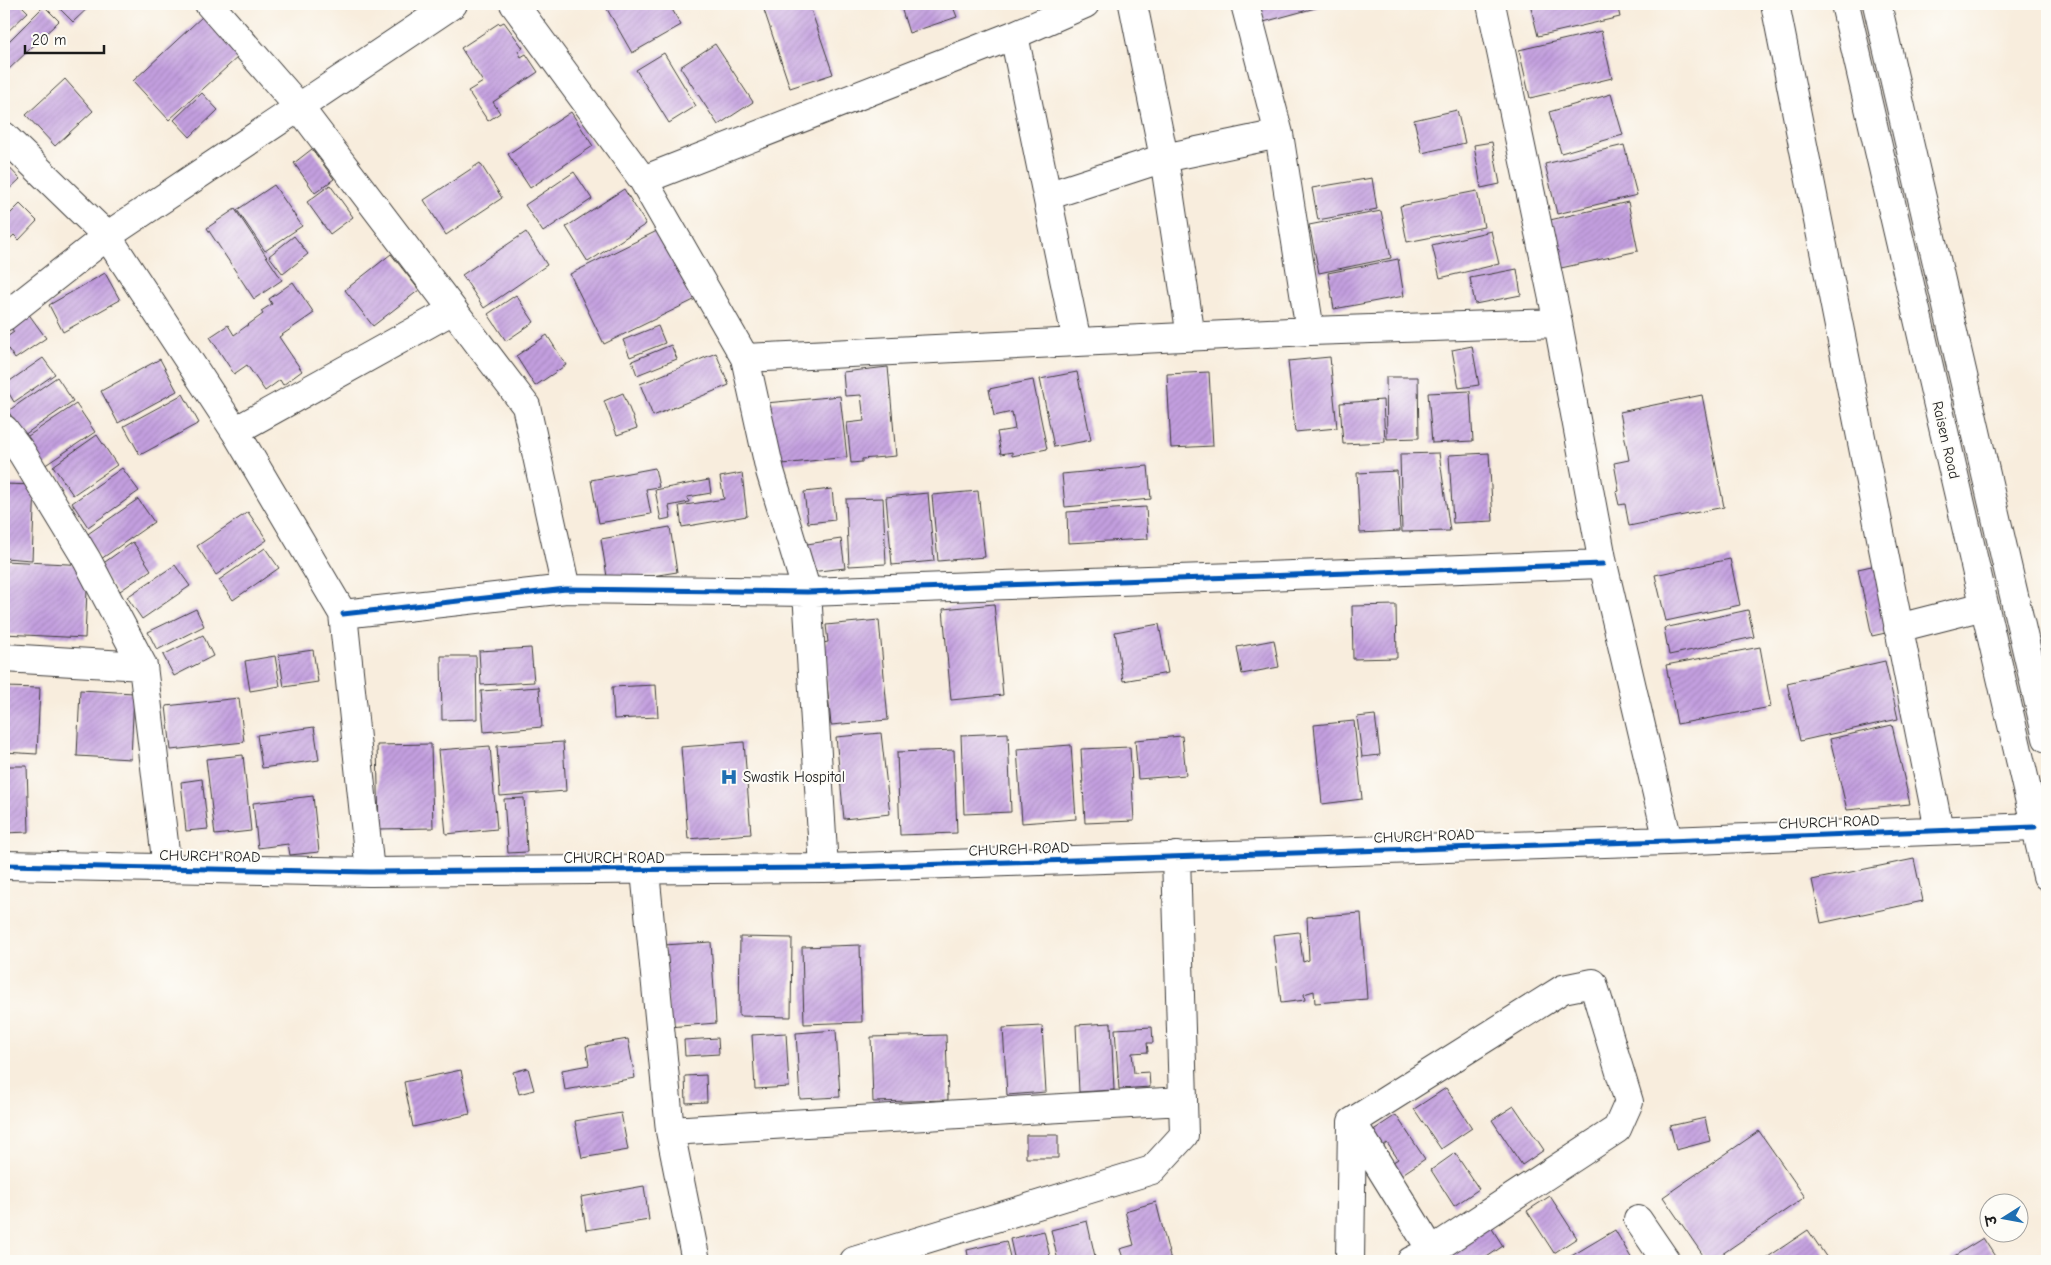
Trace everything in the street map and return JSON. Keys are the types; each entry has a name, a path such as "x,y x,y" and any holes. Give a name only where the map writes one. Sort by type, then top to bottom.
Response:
{"street":[{"path":"209,4 299,107 526,406 566,589"},
{"path":"4,317 107,236 453,4"},
{"path":"514,4 643,180 745,358 770,471 807,592 824,868"},
{"path":"643,180 1014,36 1085,4"},
{"path":"1133,4 1164,158 1191,337"},
{"path":"1245,4 1280,134 1310,331"},
{"path":"1491,4 1558,323 1603,564 1668,841"},
{"path":"1775,4 1939,830"},
{"name":"Raisen Road","path":"1845,4 2047,874"},
{"path":"1877,4 2047,738"},
{"path":"1014,36 1077,342"},
{"path":"1047,196 1164,158 1280,134"},
{"path":"4,136 107,236 235,431 344,614 370,872"},
{"path":"235,431 453,310"},
{"path":"745,358 1310,331 1558,323"},
{"path":"4,429 13,453 87,560 143,666 167,868"},
{"path":"344,614 566,589 807,592 1603,564"},
{"path":"1898,628 1984,606"},
{"path":"4,658 143,666"},
{"name":"CHURCH ROAD","path":"4,865 370,872 824,868 1668,841 2035,826"},
{"path":"854,1261 1152,1170 1184,1135 1176,856"},
{"path":"645,870 670,1131 696,1261"},
{"path":"1593,983 1630,1102 1617,1129 1427,1258 1352,1122 1563,989 1593,983"},
{"path":"670,1131 1182,1101"},
{"path":"1350,1261 1352,1122"},
{"path":"1638,1220 1666,1261"}],"building":[{"path":"5,4 20,4 28,12 4,35"},
{"path":"63,4 92,4 73,22 59,8"},
{"path":"617,4 669,4 681,25 632,53 607,9"},
{"path":"785,4 809,4 833,74 790,88 764,10"},
{"path":"900,4 952,4 957,17 909,33"},
{"path":"1255,4 1330,4 1260,23"},
{"path":"1550,4 1617,4 1620,17 1538,36 1531,8"},
{"path":"44,6 59,21 5,73 4,46"},
{"path":"203,16 239,56 169,120 133,81"},
{"path":"504,22 523,48 518,51 521,57 526,54 538,72 493,102 500,113 488,121 468,91 483,82 461,48 499,23"},
{"path":"1601,31 1612,78 1530,98 1519,50"},
{"path":"715,44 753,102 718,125 680,67"},
{"path":"664,53 696,106 669,123 636,70"},
{"path":"65,79 93,111 55,146 26,115"},
{"path":"202,93 218,110 190,137 174,120"},
{"path":"1611,94 1623,135 1561,153 1549,112"},
{"path":"1457,110 1465,143 1422,153 1414,120"},
{"path":"571,112 593,146 530,188 508,154"},
{"path":"1492,142 1500,184 1481,188 1474,145"},
{"path":"1624,145 1637,195 1557,214 1545,164"},
{"path":"312,149 334,179 315,193 294,163"},
{"path":"4,162 20,179 4,194"},
{"path":"480,163 502,198 446,235 424,200"},
{"path":"574,172 592,199 543,232 525,205"},
{"path":"1372,178 1377,209 1318,220 1312,188"},
{"path":"274,185 302,226 265,251 237,210"},
{"path":"330,185 353,217 330,234 307,202"},
{"path":"624,189 646,224 588,262 566,227"},
{"path":"1477,191 1484,227 1407,242 1400,206"},
{"path":"1628,202 1638,251 1561,268 1550,220"},
{"path":"20,204 37,221 19,240 14,235 4,244 4,220"},
{"path":"235,209 282,280 254,299 207,228"},
{"path":"1381,211 1391,258 1319,273 1309,225"},
{"path":"665,227 700,297 604,344 570,274"},
{"path":"1491,231 1499,264 1440,278 1432,245"},
{"path":"526,232 547,265 484,308 462,275"},
{"path":"294,236 308,254 283,274 269,256"},
{"path":"391,254 419,290 373,326 345,290"},
{"path":"1398,259 1404,296 1334,309 1328,273"},
{"path":"1517,269 1521,295 1475,304 1470,278"},
{"path":"105,273 120,300 63,332 49,305"},
{"path":"293,282 314,313 279,337 302,371 283,385 280,380 265,391 247,365 234,374 210,337 228,325 234,335 263,314 261,311 272,304 269,299"},
{"path":"516,295 534,322 506,341 488,314"},
{"path":"25,309 46,338 15,359 4,343 4,339 14,332 7,322"},
{"path":"658,326 665,343 630,357 623,340"},
{"path":"547,335 566,365 535,386 516,356"},
{"path":"671,345 677,359 637,375 632,361"},
{"path":"1472,346 1479,385 1459,388 1452,350"},
{"path":"716,353 729,385 653,416 640,384"},
{"path":"1330,357 1337,428 1295,432 1288,361"},
{"path":"43,358 55,374 14,402 4,385"},
{"path":"160,359 177,391 118,423 101,391"},
{"path":"888,367 896,456 862,459 862,462 851,463 847,423 864,421 861,395 845,396 843,372"},
{"path":"1077,372 1091,440 1054,447 1040,379"},
{"path":"1209,372 1213,446 1171,448 1167,374"},
{"path":"57,377 73,401 24,435 8,411"},
{"path":"1386,377 1418,377 1419,438 1387,439"},
{"path":"1033,380 1047,449 1012,456 1012,452 1001,454 997,432 1015,429 1012,412 994,416 989,389"},
{"path":"1470,391 1473,441 1432,443 1428,393"},
{"path":"623,393 637,428 617,435 604,401"},
{"path":"183,394 199,423 140,455 124,426"},
{"path":"1702,395 1724,507 1629,526 1625,504 1619,505 1616,492 1619,491 1614,463 1629,460 1620,412"},
{"path":"840,396 847,457 773,465 766,403"},
{"path":"1383,400 1385,442 1343,444 1340,403"},
{"path":"76,404 95,432 44,466 25,438"},
{"path":"97,435 117,465 73,495 53,466"},
{"path":"1439,453 1450,531 1402,532 1400,454"},
{"path":"1489,453 1493,521 1453,523 1449,455"},
{"path":"1148,466 1151,499 1065,507 1062,474"},
{"path":"122,468 139,491 88,527 72,503"},
{"path":"655,468 659,487 646,489 651,514 599,523 591,480"},
{"path":"1397,471 1400,531 1360,533 1357,473"},
{"path":"742,473 747,516 682,527 679,506 724,499 720,477"},
{"path":"709,480 711,493 688,497 689,502 669,506 671,518 661,520 655,490"},
{"path":"4,484 35,485 32,560 4,558"},
{"path":"832,489 835,520 808,523 804,492"},
{"path":"978,491 985,557 938,561 932,495"},
{"path":"928,493 934,561 892,565 886,497"},
{"path":"883,498 886,564 849,566 846,499"},
{"path":"138,499 154,522 101,559 85,536"},
{"path":"1146,507 1148,539 1068,543 1067,512"},
{"path":"248,512 267,540 216,575 197,546"},
{"path":"670,527 677,572 608,583 601,539"},
{"path":"841,539 845,568 810,572 807,544"},
{"path":"133,542 151,570 117,593 98,567"},
{"path":"265,548 279,568 233,600 219,580"},
{"path":"1730,559 1740,605 1666,621 1655,575"},
{"path":"5,561 88,565 85,638 4,634"},
{"path":"175,565 190,586 142,619 127,597"},
{"path":"1876,565 1890,632 1872,636 1858,569"},
{"path":"994,604 1003,695 951,700 943,609"},
{"path":"1396,605 1397,658 1353,659 1352,606"},
{"path":"196,609 204,626 157,650 148,632"},
{"path":"1748,610 1754,637 1669,655 1664,628"},
{"path":"879,620 888,720 831,725 823,643 828,642 826,625"},
{"path":"1159,624 1168,673 1123,681 1115,632"},
{"path":"203,635 213,656 174,676 163,655"},
{"path":"1274,640 1279,667 1242,674 1237,647"},
{"path":"1760,647 1771,707 1677,724 1666,665"},
{"path":"531,648 534,682 481,685 479,651"},
{"path":"313,650 318,682 284,687 279,655"},
{"path":"275,656 280,686 250,691 245,661"},
{"path":"441,656 476,656 477,719 442,720"},
{"path":"1885,661 1898,719 1800,741 1787,683"},
{"path":"656,685 658,717 614,719 612,687"},
{"path":"4,687 40,688 37,754 4,752"},
{"path":"539,687 542,727 484,732 481,691"},
{"path":"80,690 134,693 131,759 77,756"},
{"path":"239,698 244,742 171,750 166,706"},
{"path":"1375,715 1380,755 1362,757 1357,717"},
{"path":"1354,721 1362,799 1322,804 1314,725"},
{"path":"1892,725 1910,804 1847,810 1830,739"},
{"path":"314,727 319,760 262,768 257,735"},
{"path":"881,733 890,814 844,819 836,737"},
{"path":"1008,733 1011,812 964,814 961,735"},
{"path":"1182,736 1186,775 1138,779 1135,740"},
{"path":"563,742 566,791 500,796 497,746"},
{"path":"744,742 751,834 688,839 681,747"},
{"path":"431,744 433,828 379,829 377,745"},
{"path":"1071,745 1076,819 1022,823 1017,749"},
{"path":"490,746 497,829 446,834 438,750"},
{"path":"1130,747 1134,821 1085,823 1081,749"},
{"path":"954,750 957,833 900,835 897,752"},
{"path":"243,755 251,831 215,835 206,759"},
{"path":"4,766 27,766 29,832 4,833"},
{"path":"202,779 208,829 186,831 181,782"},
{"path":"313,796 319,852 290,855 288,844 258,848 253,803"},
{"path":"524,798 527,852 508,853 504,799"},
{"path":"1914,859 1923,901 1821,923 1812,880"},
{"path":"1361,913 1367,999 1315,1003 1314,991 1304,994 1305,1000 1281,1003 1273,935 1299,932 1303,962 1309,960 1307,917"},
{"path":"740,937 792,938 791,1017 739,1016"},
{"path":"711,942 716,1023 669,1027 664,945"},
{"path":"860,945 862,1022 804,1024 802,947"},
{"path":"1111,1023 1114,1090 1079,1092 1076,1025"},
{"path":"1042,1026 1046,1092 1007,1095 1003,1028"},
{"path":"1152,1027 1153,1043 1147,1043 1148,1052 1132,1053 1134,1073 1149,1072 1150,1087 1119,1089 1115,1029"},
{"path":"836,1030 840,1097 800,1099 796,1033"},
{"path":"786,1033 789,1087 755,1089 752,1035"},
{"path":"946,1035 948,1100 873,1102 871,1037"},
{"path":"718,1038 719,1054 685,1056 684,1040"},
{"path":"628,1039 635,1078 565,1090 562,1070 589,1065 586,1046"},
{"path":"528,1068 534,1090 519,1094 513,1072"},
{"path":"461,1070 470,1114 413,1127 404,1082"},
{"path":"706,1075 707,1102 686,1103 685,1076"},
{"path":"1446,1088 1472,1128 1441,1149 1414,1109"},
{"path":"1514,1106 1544,1150 1522,1165 1492,1120"},
{"path":"621,1113 628,1150 582,1158 575,1121"},
{"path":"1396,1115 1425,1159 1398,1177 1390,1164 1398,1159 1387,1143 1379,1149 1369,1133"},
{"path":"1705,1118 1710,1141 1676,1150 1670,1126"},
{"path":"1759,1131 1805,1197 1712,1261 1707,1261 1663,1197"},
{"path":"1026,1135 1058,1135 1058,1158 1026,1158"},
{"path":"1455,1153 1479,1189 1454,1206 1431,1170"},
{"path":"644,1186 649,1220 586,1230 581,1197"},
{"path":"1550,1196 1577,1238 1554,1253 1527,1211"},
{"path":"1156,1202 1171,1261 1124,1261 1120,1249 1134,1245 1125,1211"},
{"path":"1087,1221 1096,1261 1058,1261 1051,1230"},
{"path":"1489,1224 1503,1246 1481,1261 1448,1261 1443,1254"},
{"path":"1615,1230 1633,1261 1563,1261"},
{"path":"1808,1230 1829,1261 1762,1261"},
{"path":"1044,1231 1051,1261 1015,1261 1010,1239"},
{"path":"1006,1241 1011,1261 969,1261 967,1250"},
{"path":"1978,1241 1986,1242 1998,1261 1953,1261 1951,1258"}],"cycle path":[{"path":"343,614 566,589 807,592 1603,564"},
{"path":"4,865 370,872 824,868 1668,841 2035,827"}],"place":[{"name":"Swastik Hospital","path":"729,777"}]}
